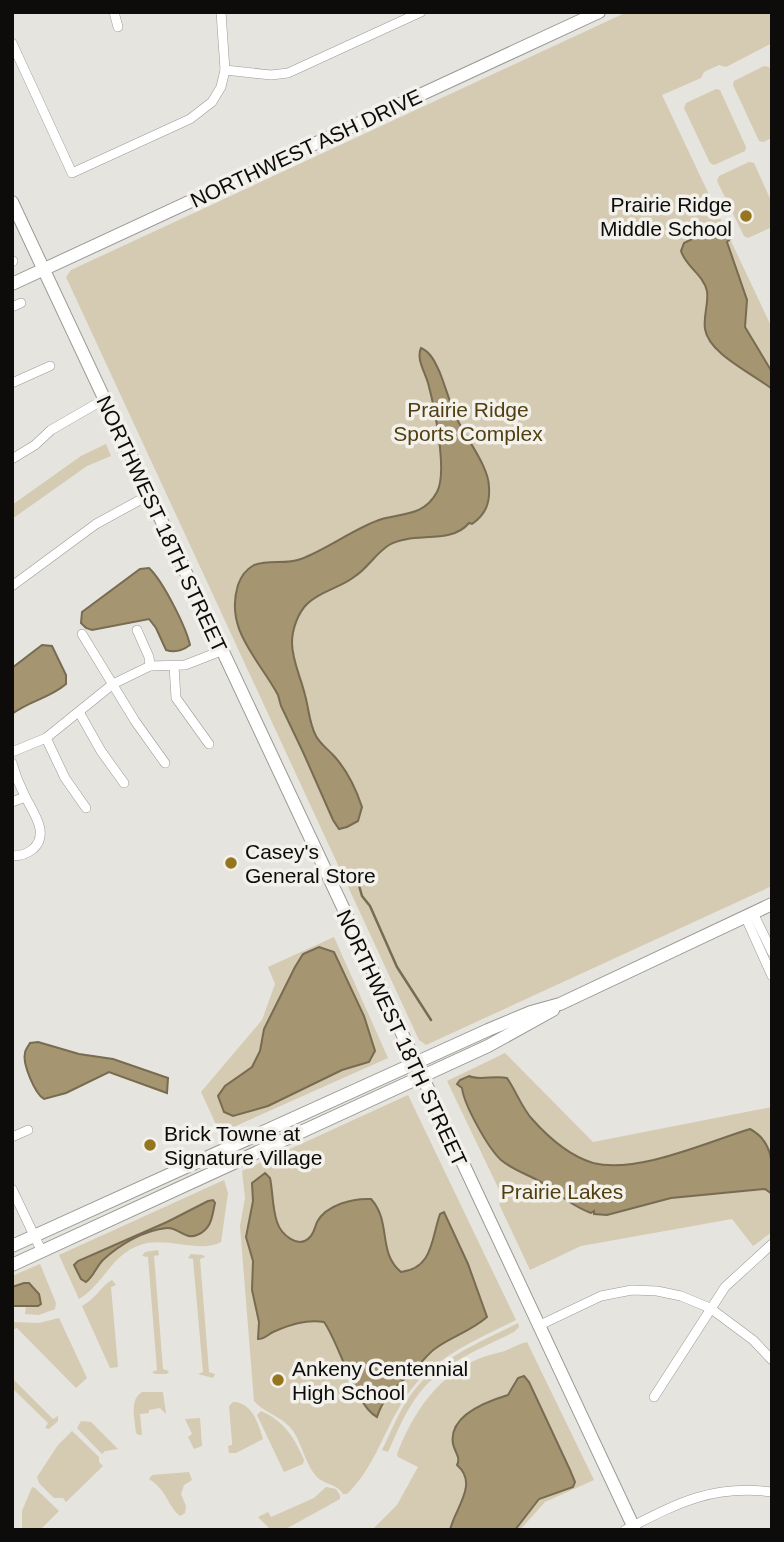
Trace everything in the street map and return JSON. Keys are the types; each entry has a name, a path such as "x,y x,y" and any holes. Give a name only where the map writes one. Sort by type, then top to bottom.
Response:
{"main road":[{"name":"NORTHWEST ASH DRIVE","path":"12,284 599,12"},
{"name":"NORTHWEST 18TH STREET","path":"12,202 222,651 344,920 421,1077 631,1528"},
{"path":"12,1246 531,1012 560,1004 772,904"},
{"path":"12,1265 488,1046 547,1015 560,1004"}],"street":[{"path":"114,12 118,27"},
{"path":"12,43 72,173 199,114 215,98 225,70 221,12"},
{"path":"225,70 271,75 288,73 421,12"},
{"path":"12,383 50,366"},
{"path":"12,459 51,430 103,400"},
{"path":"12,586 96,524 149,495"},
{"path":"137,630 149,657 150,666"},
{"path":"82,634 135,721 165,763"},
{"path":"12,752 46,738 94,697 113,684 150,666 185,665 222,651"},
{"path":"174,666 176,698 209,744"},
{"path":"79,712 101,751 124,783"},
{"path":"46,738 65,778 86,808"},
{"path":"12,763 38,822 40,834 36,846 30,852 12,856"},
{"path":"12,802 25,797"},
{"path":"749,915 772,952"},
{"path":"749,915 772,976"},
{"path":"12,1137 28,1130"},
{"path":"12,1189 42,1252"},
{"path":"654,1397 710,1308 734,1277 772,1244"},
{"path":"538,1325 593,1299 619,1292 644,1290 671,1293 710,1308 753,1340 772,1360"},
{"path":"631,1528 699,1495 740,1489 772,1492"}],"green space":[{"name":"Prairie Ridge Sports Complex","path":"627,12 772,12 772,43 726,67 719,65 704,72 701,78 662,95 772,328 772,886 426,1045 419,1040 66,277 71,270"},
{"path":"764,66 769,67 772,73 772,138 763,142 759,141 733,85 734,81"},
{"path":"716,89 720,90 746,147 745,151 714,165 710,163 684,108 686,103"},
{"path":"749,162 754,163 772,203 772,227 748,238 744,236 717,181 719,176"},
{"path":"106,444 111,456 87,466 12,519 12,505 81,456"},
{"path":"334,937 388,1058 220,1133 201,1092 262,1020 275,984 268,967"},
{"name":"Prairie Lakes","path":"505,1053 593,1142 772,1107 772,1232 753,1246 732,1219 581,1246 530,1270 499,1204 504,1200 447,1081"},
{"path":"408,1095 516,1320 451,1354 423,1376 400,1406 364,1474 347,1494 343,1494 316,1476 290,1427 254,1401 240,1226 245,1198 242,1171"},
{"path":"224,1180 228,1193 221,1242 204,1246 161,1242 140,1245 114,1263 95,1286 79,1299 59,1255"},
{"path":"158,1250 159,1255 154,1256 163,1369 169,1371 167,1374 152,1372 157,1370 148,1257 142,1256 145,1252"},
{"path":"191,1254 205,1257 200,1259 209,1372 215,1374 213,1378 198,1374 203,1372 193,1259 188,1258"},
{"path":"40,1264 56,1303 55,1309 39,1315 25,1314 26,1306 40,1304 39,1294 24,1283 12,1287 12,1276"},
{"path":"112,1280 116,1285 111,1287 118,1367 110,1368 82,1306"},
{"path":"59,1318 87,1378 76,1388 17,1328 12,1330 13,1322 39,1323"},
{"path":"518,1323 519,1327 514,1332 460,1359 436,1376 411,1405 388,1452 382,1450 406,1402 432,1372 459,1353"},
{"path":"527,1342 594,1480 545,1502 520,1530 372,1530 397,1505 418,1467 397,1454 424,1403 449,1376 465,1366"},
{"path":"12,1378 53,1419 58,1416 58,1421 49,1429 45,1428 48,1423 12,1388"},
{"path":"142,1392 163,1392 166,1414 160,1408 140,1414 142,1435 139,1435 136,1433 134,1405"},
{"path":"233,1402 250,1409 263,1439 236,1453 229,1453 228,1446 232,1445 232,1442 229,1406"},
{"path":"261,1411 276,1420 292,1437 304,1460 303,1464 284,1472 257,1415"},
{"path":"200,1418 202,1446 194,1449 188,1437 192,1434 185,1419"},
{"path":"81,1421 91,1422 118,1449 102,1454 77,1428"},
{"path":"72,1431 99,1457 103,1466 66,1502 63,1498 54,1498 39,1483 37,1477 58,1445"},
{"path":"189,1472 192,1480 184,1485 181,1494 186,1506 185,1513 180,1516 160,1488 149,1479 152,1475"},
{"path":"32,1487 59,1511 40,1530 22,1530 22,1511"},
{"path":"326,1487 336,1489 340,1499 284,1530 271,1530 258,1517 268,1512 271,1517 314,1498"}],"shaded area":[{"path":"698,236 731,238 727,242 747,300 745,327 772,372 772,389 723,355 708,338 705,329 707,291 681,251 684,243"},
{"path":"421,348 428,352 435,362 457,419 485,471 489,498 484,512 472,524 469,523 452,534 409,539 389,545 354,577 312,600 298,617 293,632 292,649 312,726 318,739 347,773 362,807 358,821 339,829 278,695 239,630 235,601 240,579 254,565 301,559 372,523 419,510 432,500 440,482 441,455 428,383 420,361"},
{"path":"149,568 167,593 184,627 190,645 181,650 166,650 149,619 92,630 81,623 82,612 140,569"},
{"path":"42,645 52,646 66,675 66,684 12,714 12,668"},
{"path":"319,947 334,952 364,1016 375,1051 369,1062 342,1070 268,1106 233,1116 224,1112 218,1096 225,1086 252,1067 260,1051 264,1029 295,967 303,954"},
{"path":"38,1042 79,1054 113,1059 168,1078 167,1093 109,1072 66,1093 44,1099 33,1085 25,1058 30,1043"},
{"path":"469,1076 507,1078 528,1115 545,1132 568,1151 593,1163 611,1165 651,1161 750,1129 764,1142 771,1157 772,1194 765,1189 671,1198 607,1215 594,1214 594,1211 591,1213 501,1160 483,1136 462,1088 457,1084"},
{"path":"265,1173 270,1178 277,1222 290,1239 305,1241 321,1216 333,1207 348,1201 371,1199 381,1217 389,1255 401,1272 419,1265 425,1259 440,1214 444,1212 468,1264 487,1317 430,1353 392,1391 377,1417 362,1401 324,1322 298,1323 258,1339 259,1322 252,1290 253,1261 246,1237 253,1201 252,1183"},
{"path":"213,1200 215,1203 210,1222 202,1232 189,1236 167,1228 141,1235 109,1254 86,1282 81,1279 74,1265 78,1261"},
{"path":"29,1283 39,1294 41,1304 12,1306 12,1287"},
{"path":"524,1376 570,1470 575,1482 573,1487 539,1499 515,1530 450,1530 466,1488 466,1480 457,1465 458,1457 453,1444 457,1425 480,1405 508,1395 518,1378"}],"waterway":[{"path":"356,875 362,896 370,906 397,967 431,1020"}],"place":[{"name":"Prairie Ridge Middle School","path":"746,216"},
{"name":"Casey's General Store","path":"231,863"},
{"name":"Brick Towne at Signature Village","path":"150,1145"},
{"name":"Ankeny Centennial High School","path":"278,1380"}]}
